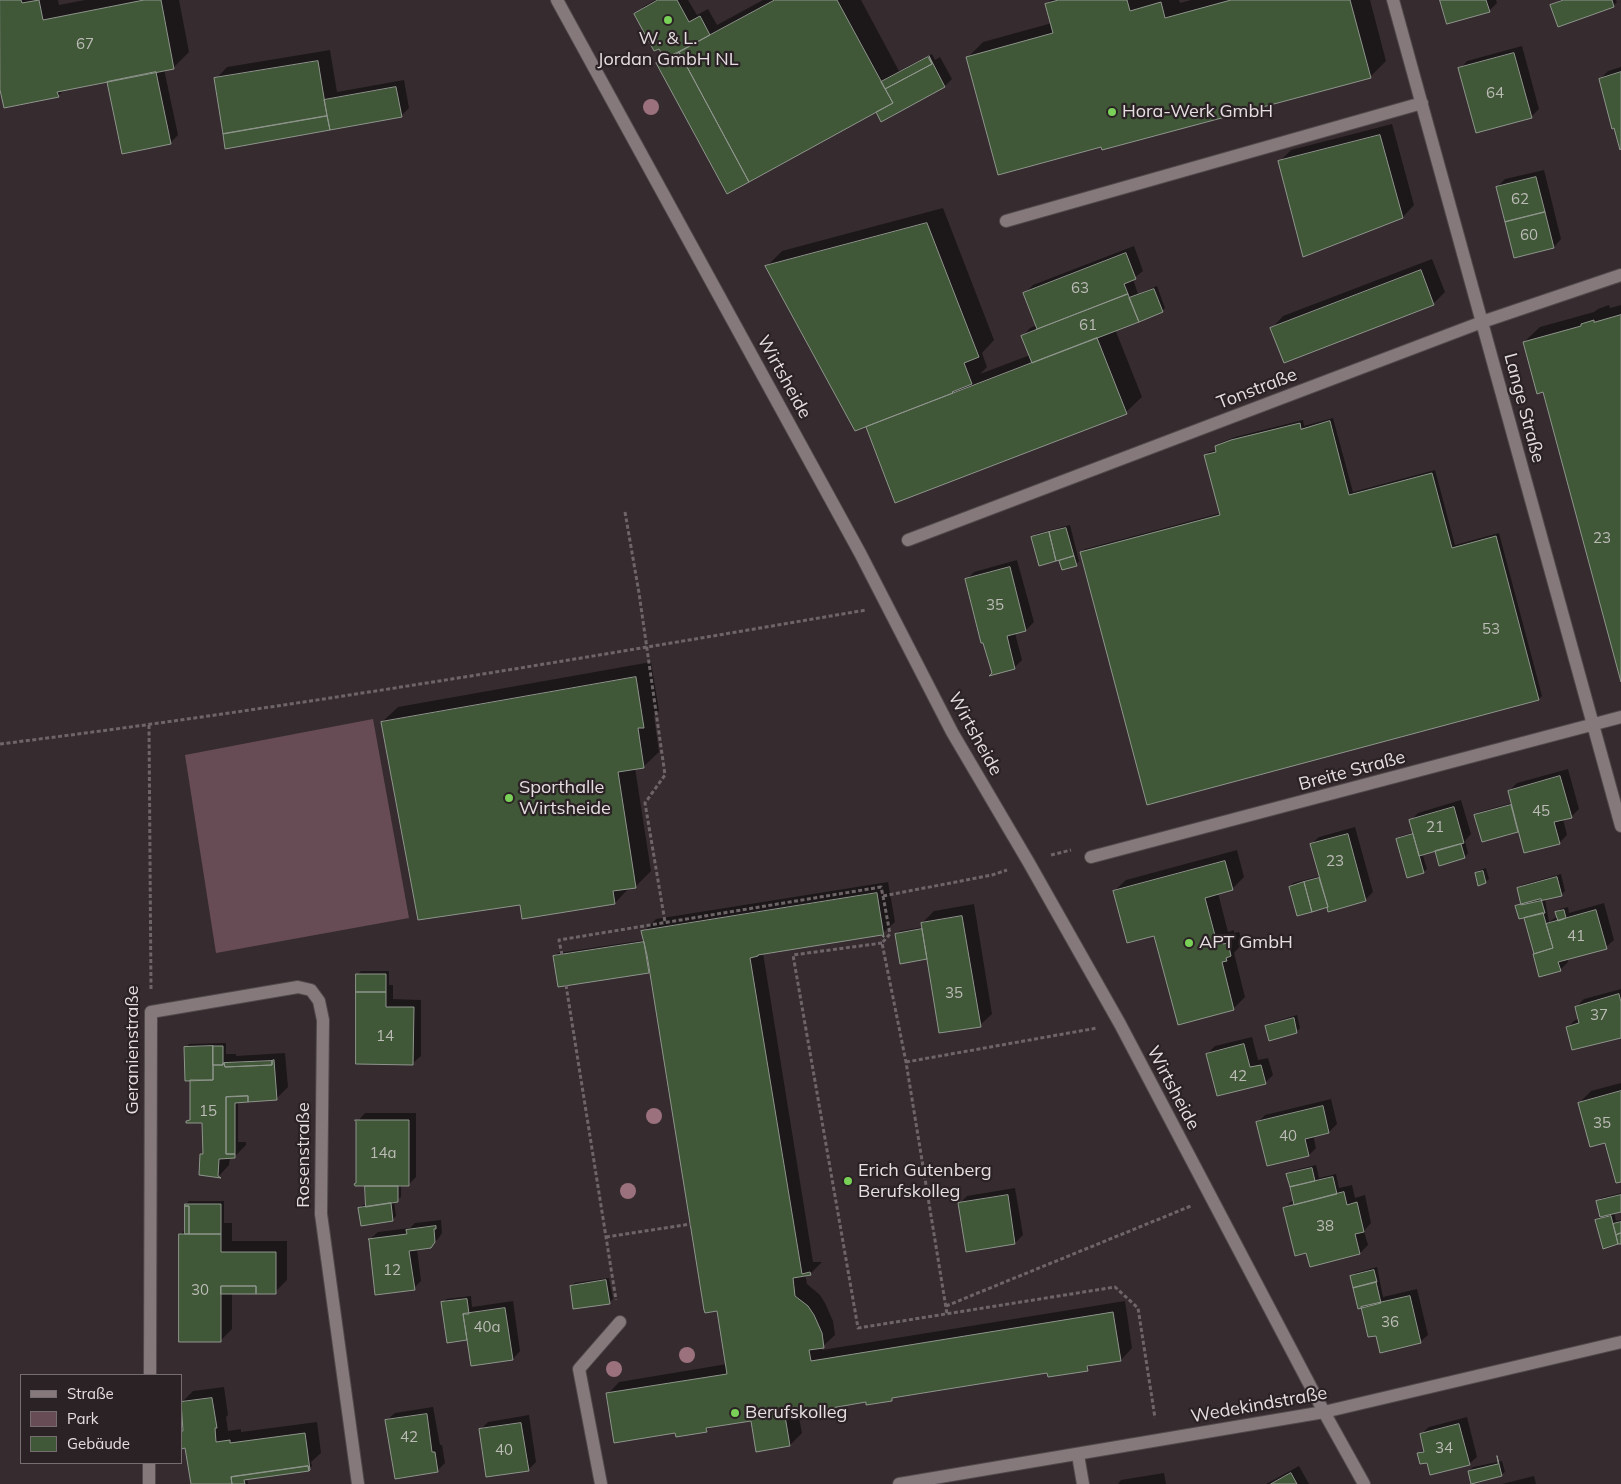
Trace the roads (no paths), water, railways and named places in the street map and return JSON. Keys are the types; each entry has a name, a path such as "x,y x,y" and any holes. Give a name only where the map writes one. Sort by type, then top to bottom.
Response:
{"street":[{"name":"Wirtsheide","path":"557,0 888,606 952,732 1120,1024 1324,1412 1364,1484"},
{"name":"Lange Straße","path":"1394,0 1621,826"},
{"path":"1006,221 1422,103"},
{"name":"Tonstraße","path":"908,540 1482,322 1621,275"},
{"name":"Breite Straße","path":"1091,858 1621,718"},
{"name":"Rosenstraße","path":"151,1012 298,987 311,990 319,1001 322,1020 321,1214 358,1484"},
{"name":"Geranienstraße","path":"150,1374 151,1012"},
{"path":"601,1484 579,1369 620,1322"},
{"name":"Wedekindstraße","path":"899,1484 1324,1412 1621,1342"},
{"path":"1078,1454 1083,1484"},
{"path":"149,1464 149,1484"}],"place":[{"name":"W. & L. Jordan GmbH NL","path":"668,20"},
{"name":"Hora-Werk GmbH","path":"1112,112"},
{"name":"Sporthalle Wirtsheide","path":"509,798"},
{"name":"APT GmbH","path":"1189,943"},
{"name":"Erich Gutenberg Berufskolleg","path":"848,1181"},
{"name":"Berufskolleg","path":"735,1413"}]}
